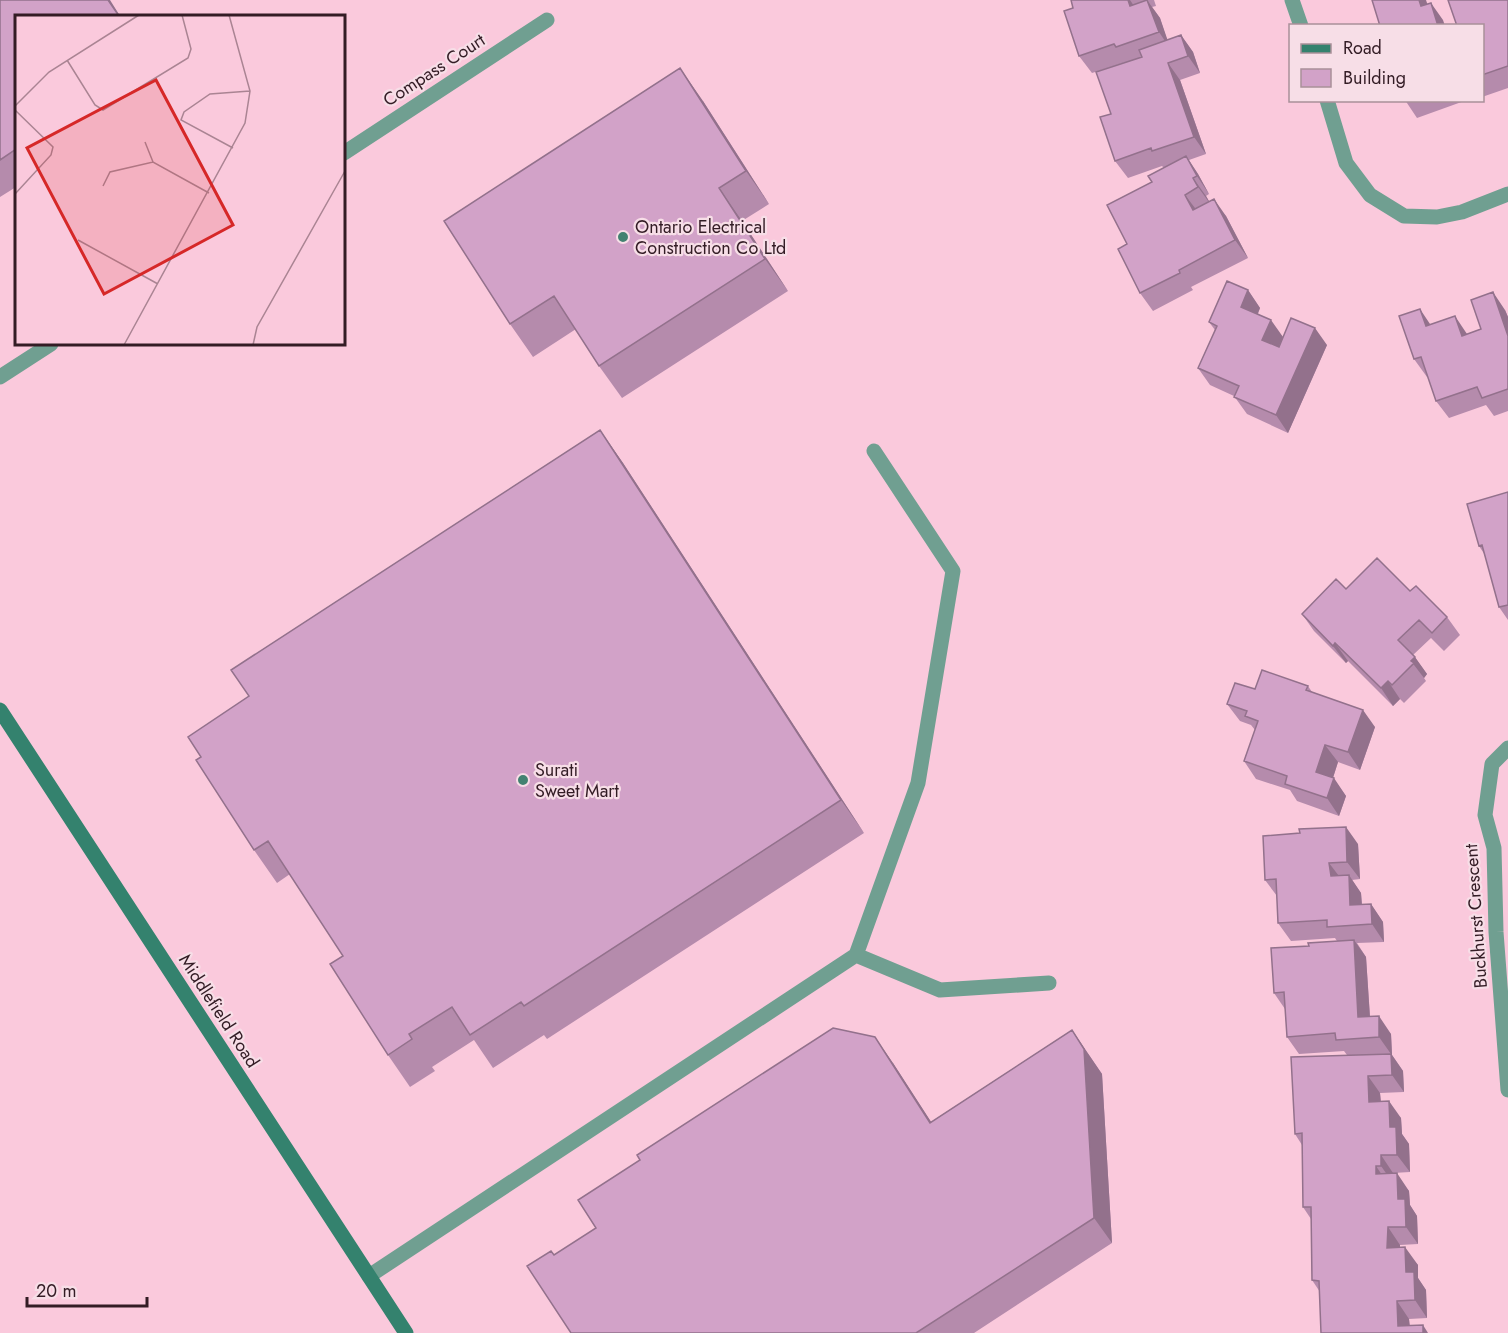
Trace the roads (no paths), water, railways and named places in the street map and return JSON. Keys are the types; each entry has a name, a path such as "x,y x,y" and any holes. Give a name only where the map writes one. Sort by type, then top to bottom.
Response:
{"main road":[{"name":"Middlefield Road","path":"0,710 406,1333"}],"street":[{"path":"1292,0 1300,24"},
{"name":"Compass Court","path":"345,152 547,20"},
{"path":"1328,102 1346,163 1370,195 1404,216 1437,217 1462,212 1508,194"},
{"path":"0,377 49,345"},
{"path":"369,1276 856,956 918,783 953,571 873,451"},
{"name":"Buckhurst Crescent","path":"1508,748 1492,764 1485,815 1494,848 1496,932 1508,1090"},
{"path":"856,956 940,990 1049,983"}],"place":[{"name":"Ontario Electrical Construction Co Ltd","path":"623,237"},
{"name":"Surati Sweet Mart","path":"523,780"}]}
